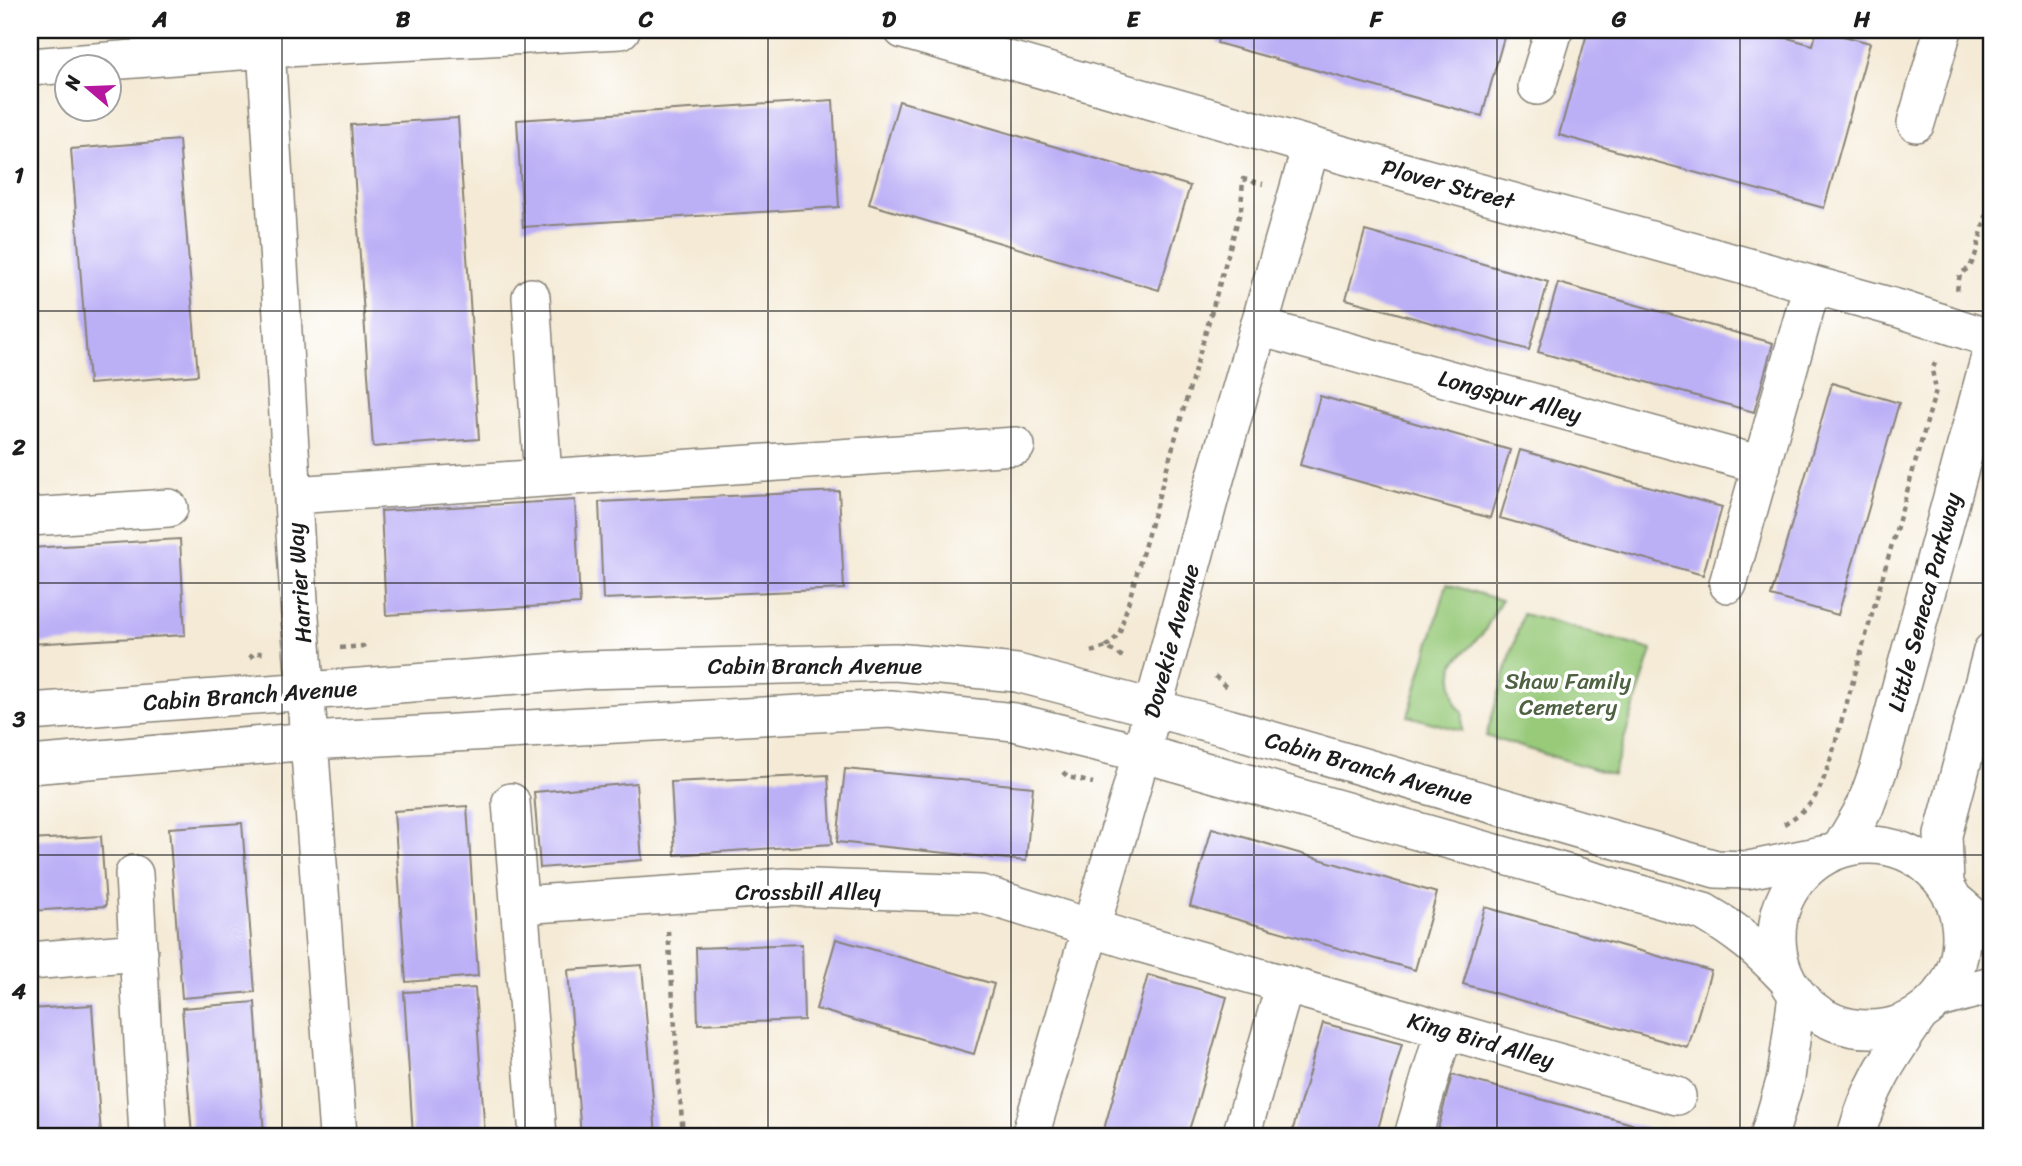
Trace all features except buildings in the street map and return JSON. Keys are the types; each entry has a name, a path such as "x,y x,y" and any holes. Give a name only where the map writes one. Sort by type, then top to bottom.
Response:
{"street":[{"path":"30,66 265,39 621,30"},
{"name":"Plover Street","path":"904,30 1899,309 1992,340"},
{"path":"1538,86 1554,30"},
{"path":"1916,123 1943,30"},
{"name":"Harrier Way","path":"265,39 293,495 338,1136"},
{"name":"Dovekie Avenue","path":"1030,1136 1141,753 1311,146"},
{"path":"1728,584 1812,285"},
{"path":"531,297 543,478"},
{"name":"Longspur Alley","path":"1259,327 1762,465"},
{"name":"Little Seneca Parkway","path":"1833,851 1865,807 1879,768 1992,349"},
{"path":"293,495 1016,446"},
{"path":"30,517 169,508"},
{"path":"1856,1136 1865,1103 1884,1066 1952,978 1960,953 1961,927 1950,892 1943,835 1992,651"},
{"name":"Cabin Branch Avenue","path":"30,712 584,670 895,662 1017,673 1153,707 1716,869 1748,870 1833,851"},
{"name":"Cabin Branch Avenue","path":"30,765 310,741 890,709 1014,722 1141,753 1704,912 1734,929 1761,952 1792,987"},
{"path":"511,802 538,1136"},
{"path":"1992,933 1950,892 1925,862 1898,848 1870,844 1833,851 1803,872 1786,895 1777,922 1778,951 1792,987 1817,1013 1841,1025 1868,1029 1894,1026 1928,1007 1987,986 1992,988"},
{"path":"134,874 148,1136"},
{"name":"Crossbill Alley","path":"520,905 786,887 981,894 1090,928"},
{"name":"King Bird Alley","path":"1090,928 1677,1096"},
{"path":"30,961 139,952"},
{"path":"1241,1136 1285,984"},
{"path":"1769,1136 1786,1079 1792,987"},
{"path":"1413,1136 1444,1030"}],"path":[{"path":"1106,647 1119,635 1241,209 1243,179 1263,184"},
{"path":"1956,294 1960,274 1970,267 1975,256 1992,195"},
{"path":"1780,826 1806,810 1820,787 1830,758 1936,390 1932,370 1941,351"},
{"path":"1215,676 1231,691"},
{"path":"666,897 683,1136"}],"green space":[{"path":"1447,584 1501,600 1484,632 1454,663 1452,685 1456,705 1463,712 1462,731 1408,716"},
{"name":"Shaw Family Cemetery","path":"1523,614 1652,650 1613,775 1486,736"}]}
